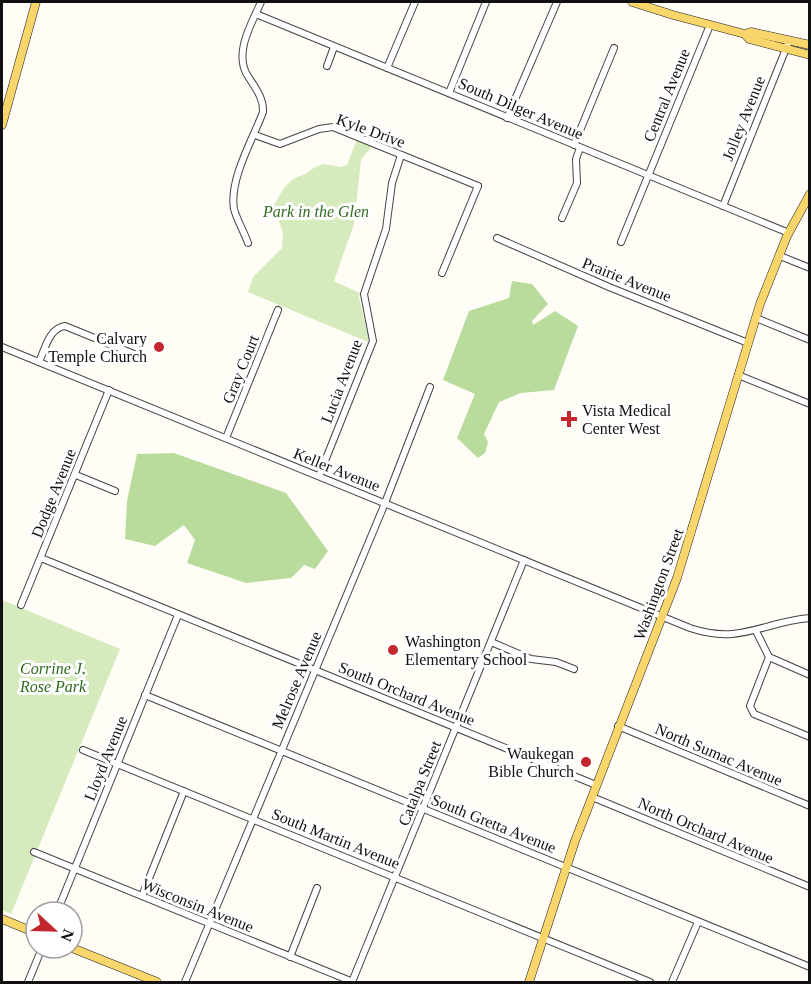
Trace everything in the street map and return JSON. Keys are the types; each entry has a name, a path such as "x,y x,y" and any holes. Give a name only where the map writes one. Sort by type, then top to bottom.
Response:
{"main road":[{"path":"2,125 36,2"},
{"path":"634,2 745,34 751,32 810,55"},
{"path":"788,45 810,45"},
{"name":"Washington Street","path":"529,982 596,785 677,578 756,318 789,233 810,194"},
{"path":"2,919 24,928"},
{"path":"84,953 157,982"}],"street":[{"path":"248,243 236,213 233,196 237,177 255,135 263,107 254,84 246,73 242,54 261,2"},
{"path":"387,68 415,2"},
{"path":"449,93 486,2"},
{"path":"507,118 557,2"},
{"name":"South Dilger Avenue","path":"256,14 789,233"},
{"name":"Central Avenue","path":"621,242 710,25"},
{"name":"Jolley Avenue","path":"723,206 788,45"},
{"path":"327,66 334,47"},
{"path":"562,218 577,183 577,146 614,48"},
{"name":"Kyle Drive","path":"255,135 280,144 319,129 333,128 480,185 442,273"},
{"name":"Lucia Avenue","path":"319,476 373,341 364,294 386,229 392,183 401,155"},
{"name":"Prairie Avenue","path":"497,238 609,287 748,343"},
{"path":"780,256 810,268"},
{"name":"Gray Court","path":"226,438 279,310"},
{"path":"756,318 810,340"},
{"path":"39,362 53,331 65,326 134,354"},
{"name":"Keller Avenue","path":"2,346 385,504 662,616 710,633 730,635 810,618"},
{"path":"738,375 810,404"},
{"name":"Melrose Avenue","path":"184,982 385,504 430,387"},
{"name":"Dodge Avenue","path":"21,605 109,390"},
{"path":"75,475 116,491"},
{"name":"South Orchard Avenue","path":"41,558 596,785"},
{"name":"Catalpa Street","path":"352,982 524,560"},
{"name":"Lloyd Avenue","path":"62,900 178,615"},
{"path":"756,631 769,657 810,675"},
{"path":"491,642 531,659 556,662 574,669"},
{"path":"769,657 752,696 751,710 754,714 810,736"},
{"name":"South Gretta Avenue","path":"145,695 810,967"},
{"name":"North Sumac Avenue","path":"618,726 810,806"},
{"name":"South Martin Avenue","path":"82,750 650,982"},
{"path":"141,896 184,791"},
{"name":"North Orchard Avenue","path":"592,796 810,887"},
{"name":"Wisconsin Avenue","path":"34,852 352,982"},
{"path":"290,957 317,888"},
{"path":"672,982 698,922"},
{"path":"28,982 37,960"}],"green space":[{"name":"Park in the Glen","path":"357,139 373,145 361,160 354,224 334,281 360,293 368,342 248,292 253,277 282,248 283,233 274,205 284,188 293,179 315,167 324,164 340,167 347,165"},
{"path":"512,281 532,284 548,304 532,321 533,325 555,311 578,326 554,390 521,393 499,402 484,434 488,442 485,453 478,458 457,438 475,394 443,380 469,311 509,298"},
{"path":"174,453 286,493 328,551 315,569 304,565 291,578 246,583 187,563 195,540 184,525 155,546 125,539 127,501 137,454"},
{"name":"Corrine J. Rose Park","path":"2,600 120,649 11,914 2,910"}],"place":[{"name":"Calvary Temple Church","path":"159,347"},
{"name":"Vista Medical Center West","path":"569,419"},
{"name":"Washington Elementary School","path":"393,650"},
{"name":"Waukegan Bible Church","path":"586,762"}]}
